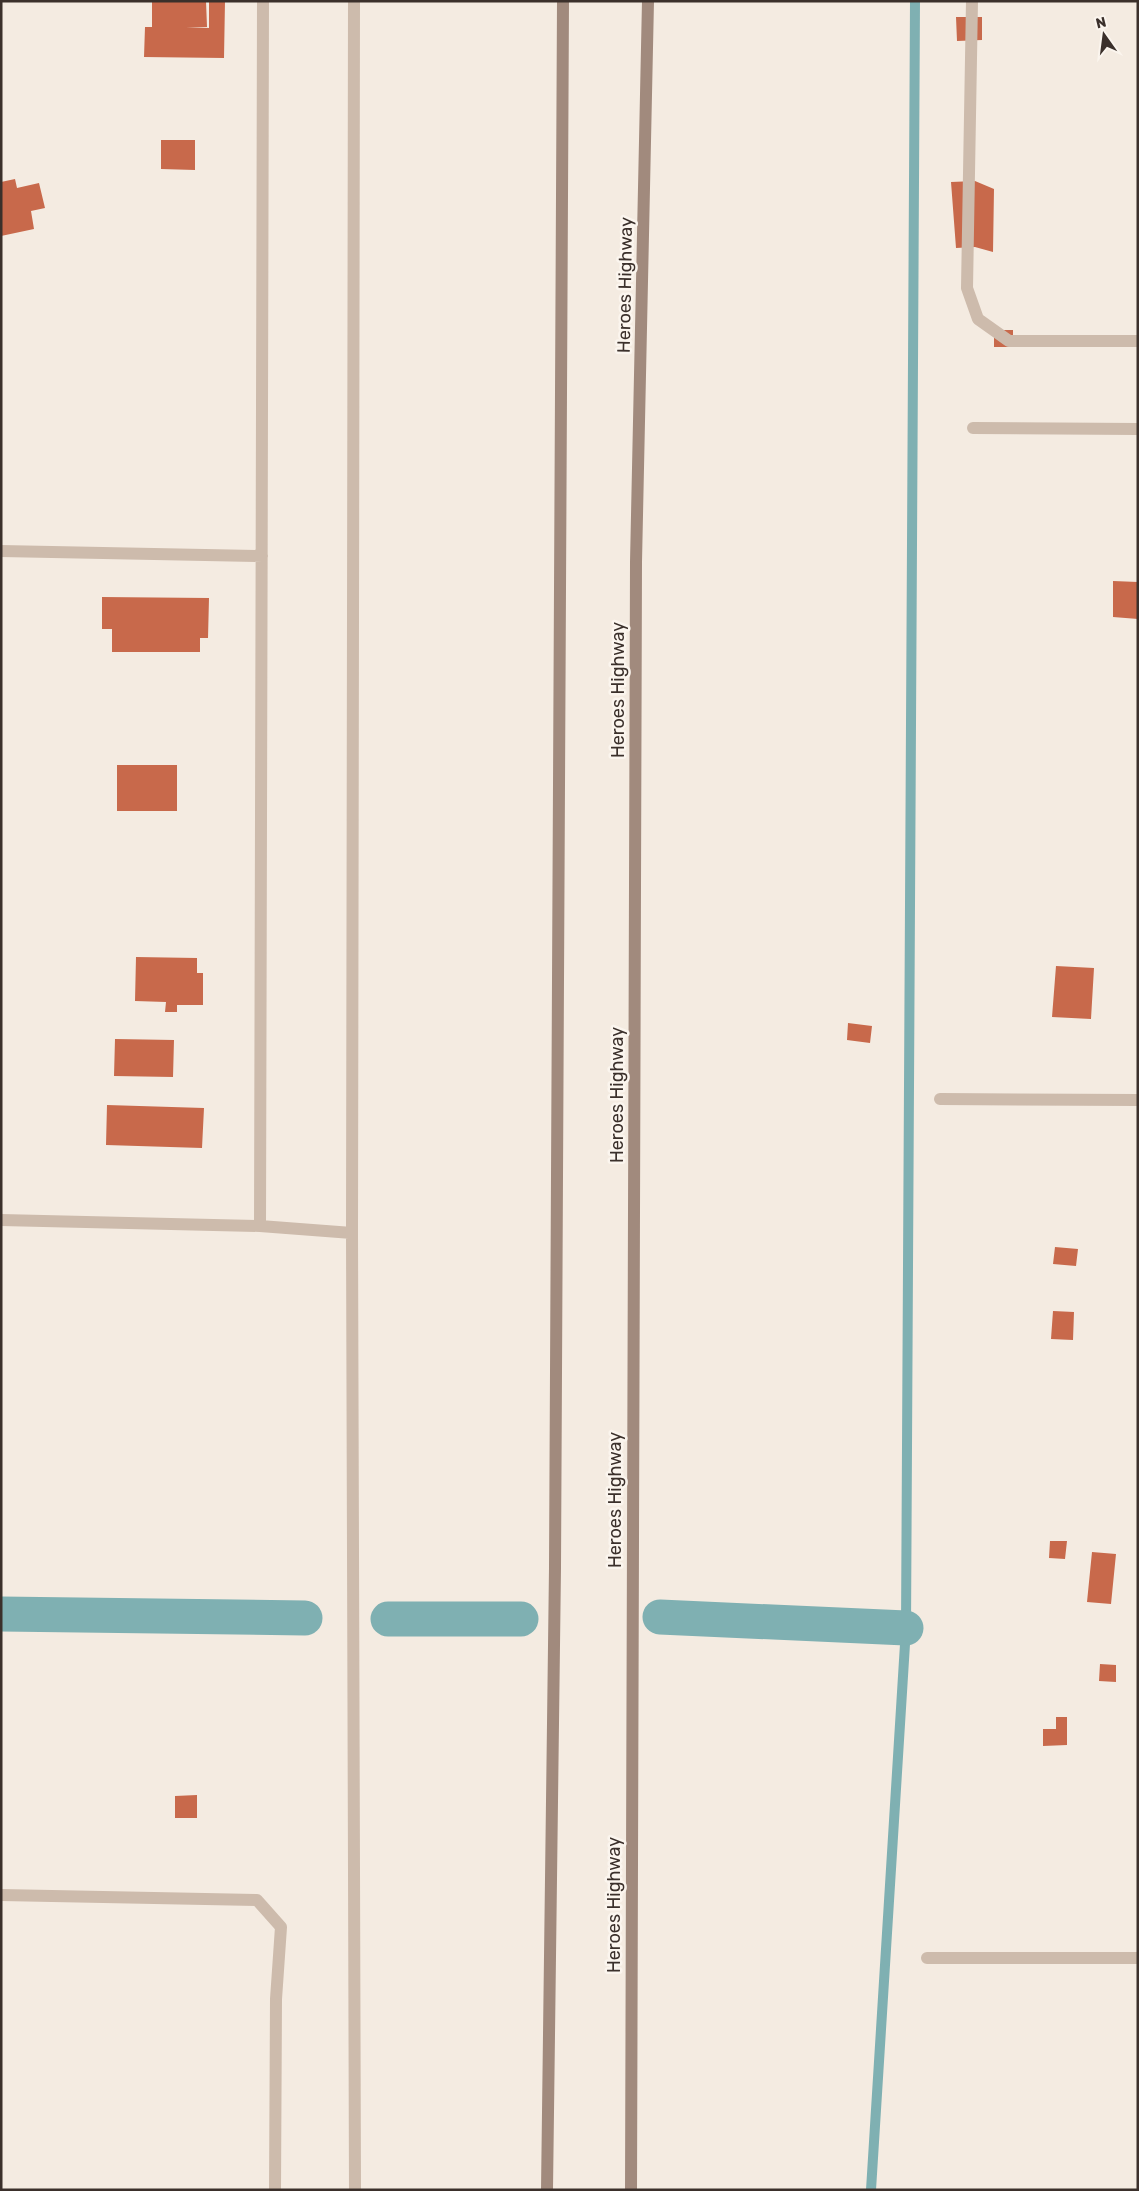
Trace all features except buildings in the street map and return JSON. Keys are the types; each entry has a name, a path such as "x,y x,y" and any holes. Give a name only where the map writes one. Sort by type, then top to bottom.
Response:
{"main road":[{"path":"548,2190 555,1568 563,1"},
{"name":"Heroes Highway","path":"631,2190 636,562 648,1"}],"street":[{"path":"260,1226 263,1"},
{"path":"354,1 352,1233 355,2190"},
{"path":"972,1 967,288 978,319 1009,341 1138,341"},
{"path":"973,428 1138,429"},
{"path":"1,551 262,556"},
{"path":"940,1099 1138,1100"},
{"path":"1,1220 260,1226 352,1233"},
{"path":"1,1895 257,1900 281,1927 276,1999 276,2190"},
{"path":"927,1958 1138,1958"}],"waterway":[{"path":"871,2190 906,1628 915,1"},
{"path":"1,1614 305,1618"},
{"path":"660,1617 906,1628"},
{"path":"388,1619 521,1619"}]}
